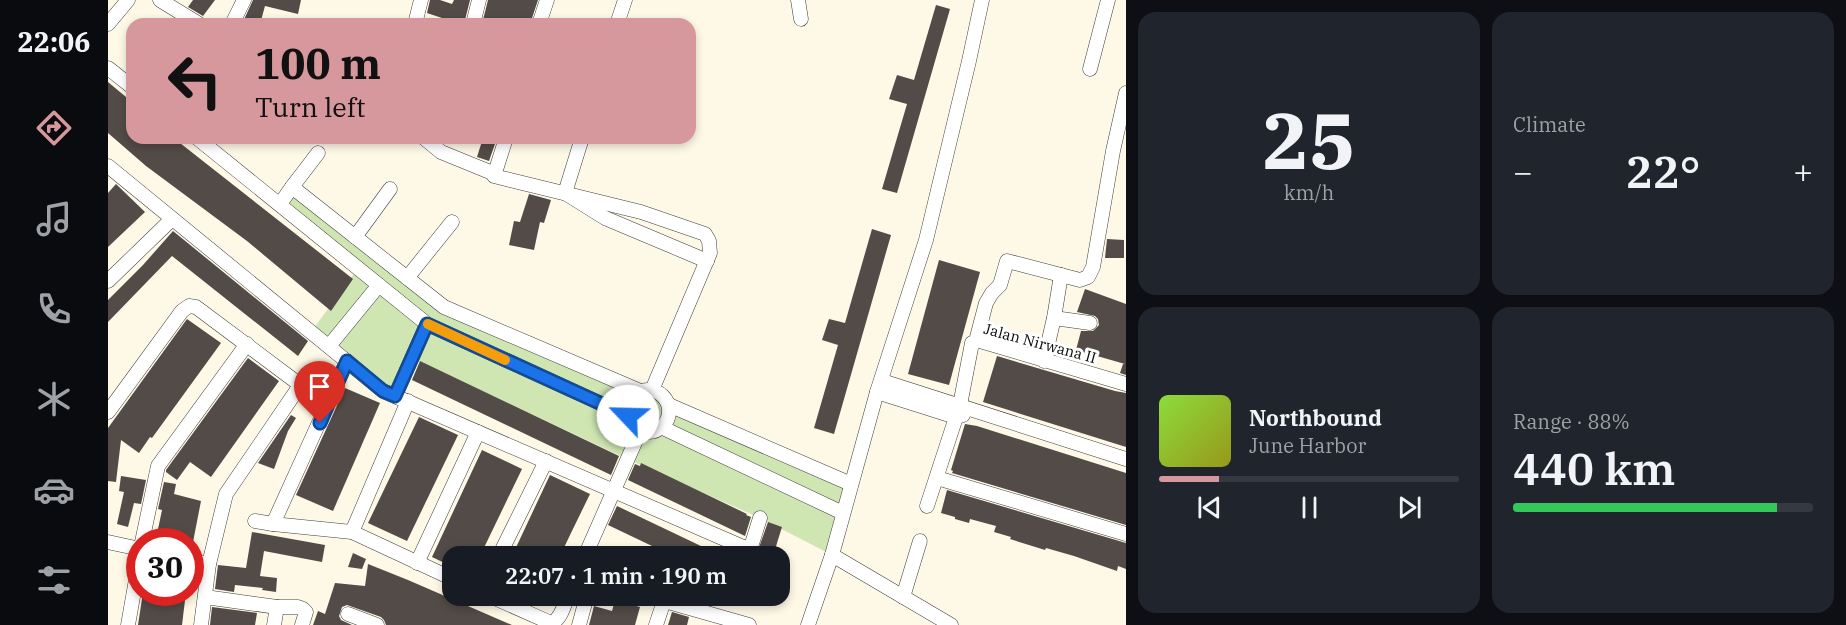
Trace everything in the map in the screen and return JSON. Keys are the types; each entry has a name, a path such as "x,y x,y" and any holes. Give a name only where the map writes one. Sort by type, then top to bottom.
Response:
{"street":[{"path":"108,24 128,0"},
{"path":"160,0 189,18"},
{"path":"235,18 244,0"},
{"path":"417,18 421,0"},
{"path":"474,18 479,0"},
{"path":"541,18 547,0"},
{"path":"619,18 625,0"},
{"path":"798,0 801,19"},
{"path":"808,625 832,555 879,387 926,240 982,0"},
{"path":"1090,69 1108,0"},
{"path":"108,68 126,82"},
{"path":"976,341 986,303 1000,285 1006,261 1080,280 1088,276 1093,267 1113,151 1126,93"},
{"path":"205,144 285,196 355,237 444,307 646,390 663,395 669,405 669,417 663,428 652,433 640,431 633,426 627,408 632,398 646,390 706,261 711,247 705,234 658,217 494,176 504,144"},
{"path":"431,144 441,152 490,172"},
{"path":"441,152 443,144"},
{"path":"565,193 580,144"},
{"path":"285,196 318,153"},
{"path":"109,169 383,391 546,461 734,546"},
{"path":"355,237 390,189"},
{"path":"565,193 605,218 706,261"},
{"path":"285,196 379,285 427,324 628,416"},
{"path":"108,282 172,219"},
{"path":"407,278 452,222"},
{"path":"1044,361 1061,275"},
{"path":"329,346 379,285"},
{"path":"108,410 182,311 189,306 196,307 297,382 299,387 225,494 209,564 201,625"},
{"path":"1054,318 1090,323"},
{"path":"352,532 427,324"},
{"name":"Jalan Nirwana II","path":"927,506 958,411 972,343 980,341 1126,384"},
{"path":"145,528 158,466 247,344"},
{"path":"273,524 347,361"},
{"path":"879,387 958,411 977,413 1126,459"},
{"path":"669,405 851,484"},
{"path":"663,428 843,513"},
{"path":"589,546 640,431"},
{"path":"417,563 478,432"},
{"path":"504,546 546,461"},
{"path":"937,478 1126,534"},
{"path":"751,546 760,518"},
{"path":"255,521 352,532 442,574"},
{"path":"903,597 920,541"},
{"path":"108,542 126,546"},
{"path":"832,555 951,625"},
{"path":"204,563 209,564"},
{"path":"205,597 303,609 306,612 302,625"},
{"path":"128,625 131,606"},
{"path":"506,606 526,619 551,623 556,621 563,606"},
{"path":"579,625 584,606"},
{"path":"656,625 662,606"},
{"path":"680,606 731,622 749,625"},
{"path":"274,625 277,607"},
{"path":"348,614 377,625"}],"green space":[{"path":"292,187 444,307 617,380 652,390 663,395 669,405 851,484 832,555 760,518 627,459 412,358 395,396 311,332 358,268 280,204"}],"building":[{"path":"193,0 215,0 203,16 188,7"},
{"path":"253,0 301,0 298,14 265,6 262,18 245,18"},
{"path":"430,0 452,4 454,0 470,0 466,18 442,18 427,13"},
{"path":"488,0 538,0 532,18 484,18"},
{"path":"936,5 950,9 897,193 882,189 907,104 889,99 897,75 914,80"},
{"path":"108,82 126,97 126,144 181,144 353,279 331,311 247,241 146,166 108,133"},
{"path":"481,144 495,144 489,161 477,157"},
{"path":"116,184 145,212 108,247 108,193"},
{"path":"529,194 551,200 544,223 540,222 534,250 509,245 514,221 520,222"},
{"path":"872,229 891,235 834,434 814,428 838,345 822,340 829,319 845,323"},
{"path":"173,231 308,341 298,356 172,256 108,322 108,300"},
{"path":"1107,239 1124,240 1124,258 1105,258"},
{"path":"939,260 980,272 949,385 908,374"},
{"path":"1085,289 1126,304 1126,375 1120,373 1125,364 1076,350 1081,331 1093,331 1099,325 1095,316 1077,312"},
{"path":"187,319 221,343 139,453 121,440 116,482 108,481 108,428"},
{"path":"997,356 1126,393 1126,447 983,402"},
{"path":"248,358 279,381 211,477 190,462 177,480 166,470"},
{"path":"420,361 619,456 611,475 412,380"},
{"path":"345,388 380,403 333,511 296,495"},
{"path":"291,415 296,418 288,431 274,469 258,463"},
{"path":"419,417 458,435 407,541 368,523"},
{"path":"965,424 1126,473 1126,525 952,473"},
{"path":"482,450 522,469 485,546 442,546 442,562 432,557"},
{"path":"641,463 747,514 751,517 745,536 628,480 635,464 640,466"},
{"path":"550,475 590,494 565,546 517,546"},
{"path":"121,476 146,480 141,504 134,503 128,527 117,524 124,492 119,491"},
{"path":"164,482 176,484 174,494 201,501 196,528 158,528 162,510 158,509"},
{"path":"947,490 1126,543 1126,569 1118,566 1117,571 1074,556 1046,548 1045,550 994,532 996,526 970,519 969,523 941,513"},
{"path":"617,506 701,546 652,546 608,525"},
{"path":"768,522 782,527 776,546 760,546"},
{"path":"252,532 325,545 322,562 264,551 260,576 277,578 276,592 235,585 234,592 215,589 218,565 246,568"},
{"path":"353,553 366,559 362,569 348,567"},
{"path":"368,564 442,595 442,606 468,606 512,625 386,625 381,617 347,605 342,607 339,616 341,620 352,625 313,625 318,611 325,614 335,583 365,586"},
{"path":"141,606 184,606 182,625 138,625"},
{"path":"594,606 612,611 613,606 640,607 635,625 589,625"},
{"path":"212,607 257,613 255,625 210,625"},
{"path":"672,612 689,617 687,625 668,625"}],"slow traffic":[{"path":"428,324 505,360"}],"route":[{"path":"320,423 347,361 383,391 395,396 427,324 628,416"}]}
